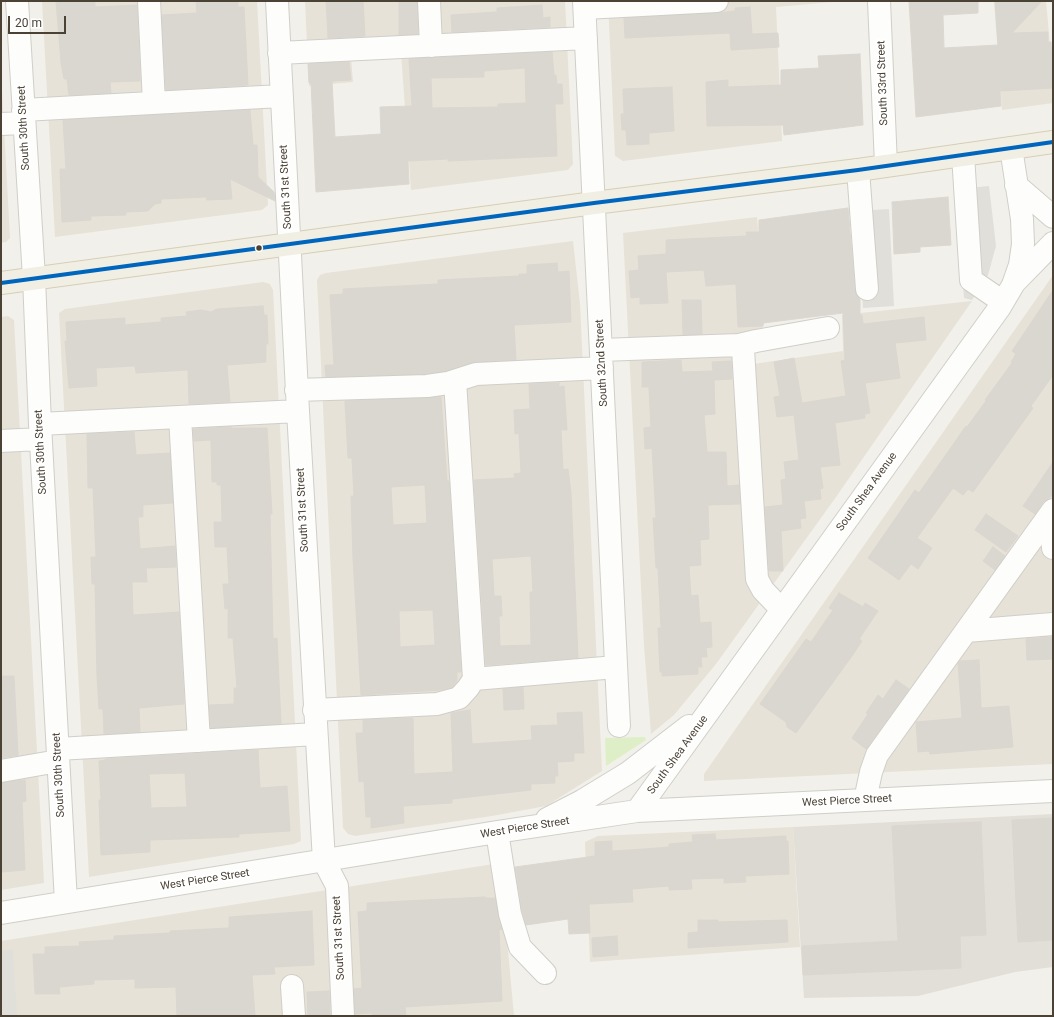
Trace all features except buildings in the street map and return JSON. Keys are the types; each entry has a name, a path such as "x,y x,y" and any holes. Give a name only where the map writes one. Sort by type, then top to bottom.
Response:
{"main road":[{"path":"1,283 594,203 858,170 1053,142"}],"street":[{"name":"South 30th Street","path":"17,1 34,278 40,431 66,902"},
{"path":"149,1 154,103"},
{"name":"South 31st Street","path":"277,1 296,390 314,710 324,861 337,886 343,1016"},
{"path":"429,1 432,46"},
{"path":"584,4 717,1"},
{"name":"South 33rd Street","path":"879,1 886,165"},
{"name":"South 32nd Street","path":"584,4 619,726"},
{"path":"279,53 586,38"},
{"path":"1,124 23,116 154,103 281,96"},
{"name":"South Shea Avenue","path":"638,811 1008,293 1020,265 1023,244 1022,219 1010,148"},
{"path":"963,155 971,280 1008,293 1053,242"},
{"path":"858,170 867,289"},
{"path":"1016,185 1053,217"},
{"path":"296,390 427,386 455,381 476,374 602,359 739,346 756,341 828,328"},
{"path":"739,346 743,349 757,579 763,590 782,610"},
{"path":"314,710 437,704 459,698 474,679 455,381"},
{"path":"1,441 40,431 180,417 298,411"},
{"path":"180,417 199,741"},
{"path":"1051,513 1053,548"},
{"path":"865,800 871,772 877,755 1051,513"},
{"path":"966,631 1053,624"},
{"path":"474,679 616,667"},
{"path":"528,828 582,801 628,773 669,743 714,705"},
{"path":"1,771 58,755 199,741 316,734"},
{"name":"West Pierce Street","path":"1,913 497,832 638,811 1053,791"},
{"path":"497,832 510,914 520,947 545,973"},
{"path":"292,986 294,1016"}],"shaded area":[{"path":"42,1 257,1 268,205 262,210 55,237"},
{"path":"305,1 565,1 573,164 568,170 411,190 401,53 351,56 353,82 309,86"},
{"path":"608,1 844,1 776,7 782,141 623,161 615,156"},
{"path":"994,1 1046,1 1053,76 1053,103 1002,110"},
{"path":"1,72 10,238 6,242 1,243"},
{"path":"989,186 996,246 988,275 972,300 964,298 956,189"},
{"path":"889,209 894,306 863,308 857,211"},
{"path":"757,217 765,322 762,329 748,337 753,364 843,351 842,315 972,301 836,497 716,664 674,715 651,734 644,646 623,233"},
{"path":"573,241 580,304 602,771 546,806 492,816 355,836 348,834 343,828 317,280 320,275 326,273"},
{"path":"1053,275 1053,764 704,781 704,774"},
{"path":"263,282 270,284 273,290 301,841 294,844 89,877 59,313 65,309"},
{"path":"8,316 14,320 44,883 1,890 1,317"},
{"path":"1053,814 1053,967 1015,972 918,996 804,998 793,827"},
{"path":"793,827 800,947 590,962 585,842 598,836"},
{"path":"500,863 514,1016 1,1016 1,941"},
{"path":"13,949 17,1016 1,1016 1,951"}],"green space":[{"path":"645,737 646,740 606,766 605,738"}],"transit line":[{"path":"1,283 594,203 858,170 1053,142"}]}
